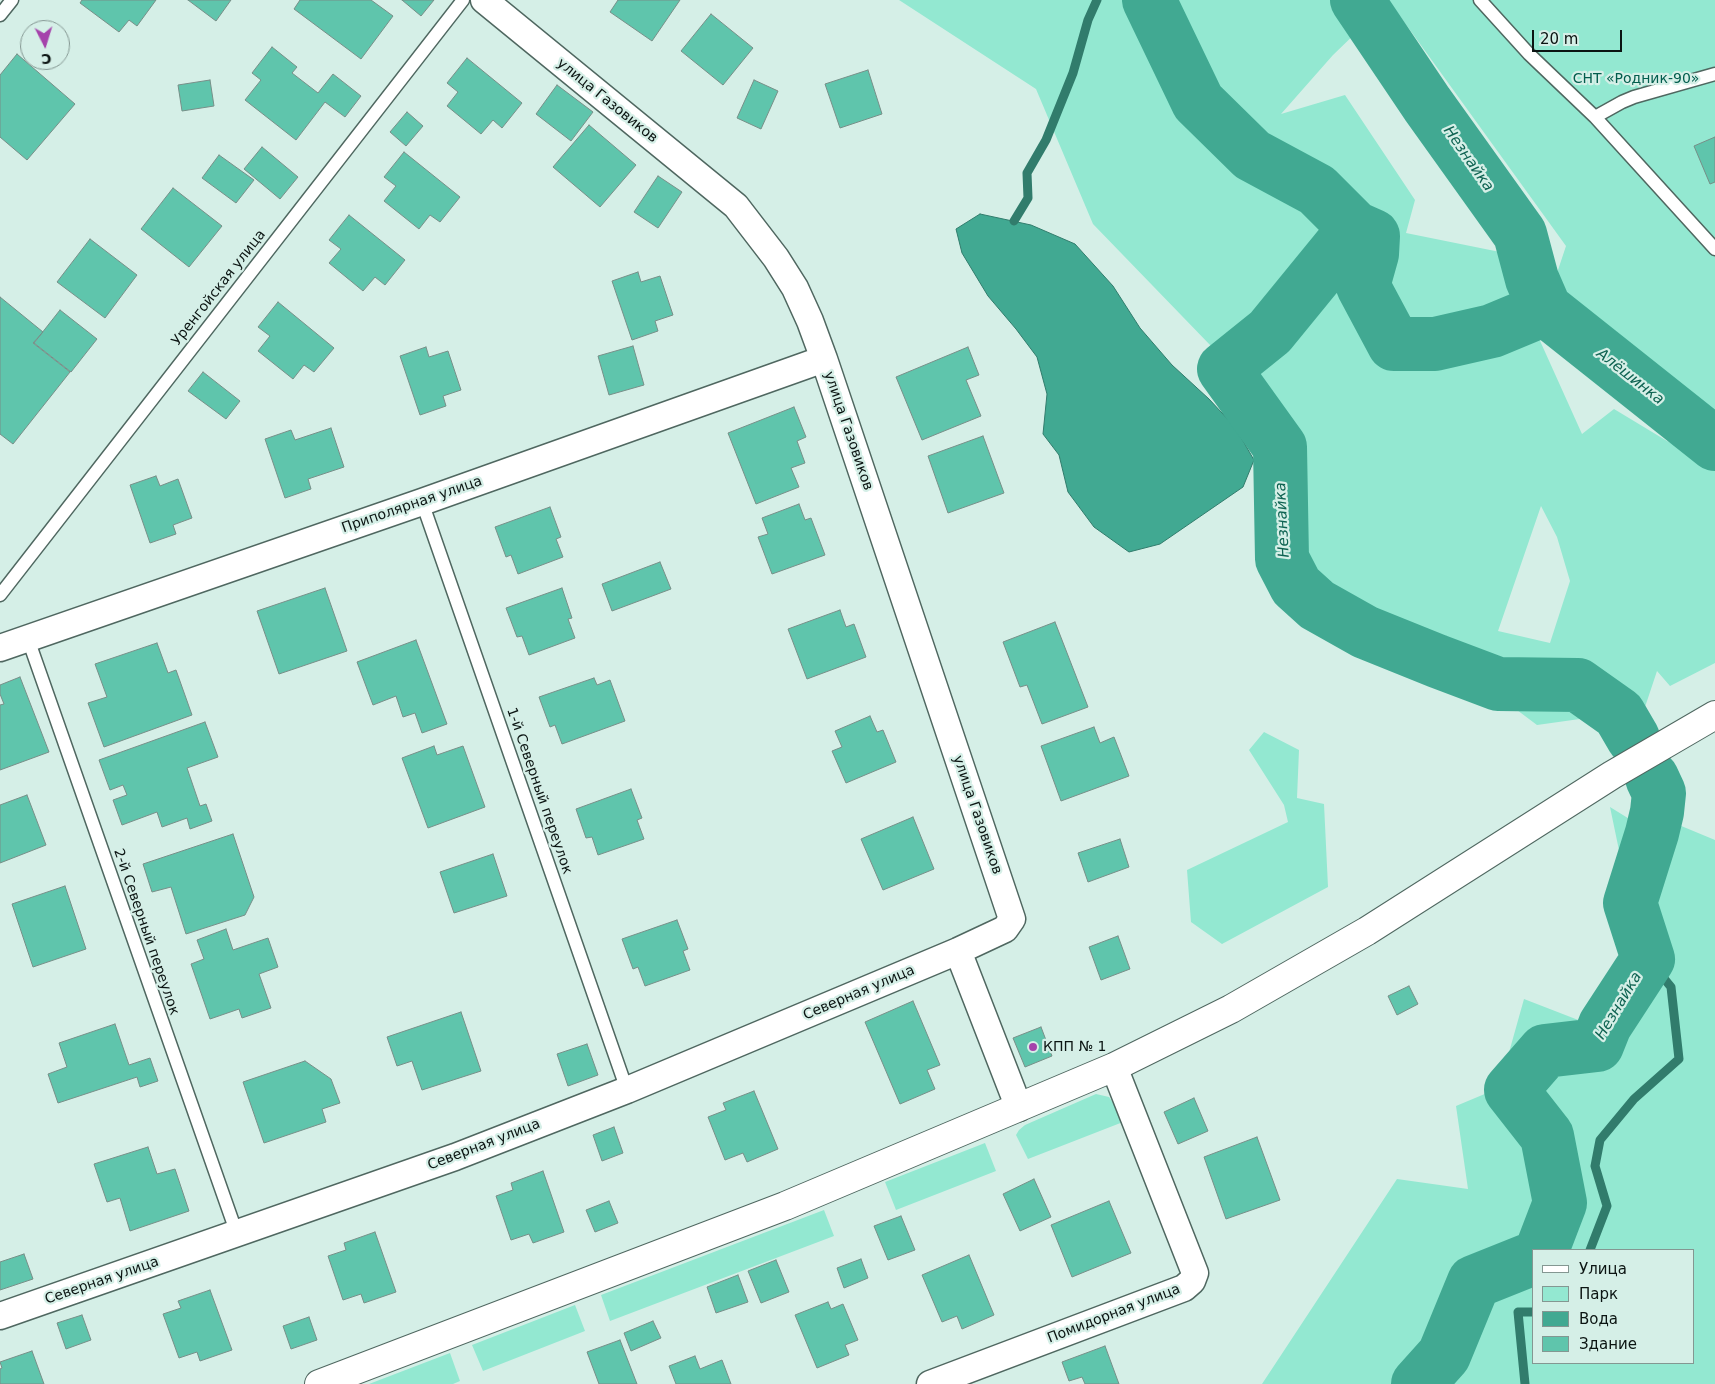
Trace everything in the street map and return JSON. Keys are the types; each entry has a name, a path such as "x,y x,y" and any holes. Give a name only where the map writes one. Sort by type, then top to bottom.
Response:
{"street":[{"name":"улица Газовиков","path":"484,0 736,206 776,258 795,288 824,359 1012,919 1005,929 958,951"},
{"name":"Приполярная улица","path":"0,648 422,502 824,359"},
{"path":"319,1384 785,1206 1114,1067 1274,986 1367,931 1597,785 1715,715"},
{"name":"Северная улица","path":"0,1316 455,1157 627,1090 958,951"},
{"path":"958,951 1019,1108"},
{"name":"Помидорная улица","path":"930,1384 1184,1288 1192,1281 1196,1273 1114,1067"}],"lane":[{"path":"0,15 12,0"},
{"name":"Уренгойская улица","path":"0,595 463,0"},
{"path":"1480,0 1529,54 1596,117 1715,249"},
{"path":"1596,117 1634,97 1715,74"},
{"name":"1-й Северный переулок","path":"422,502 627,1090"},
{"name":"2-й Северный переулок","path":"28,639 237,1234"}],"green space":[{"name":"СНТ «Родник-90»","path":"899,0 1715,0 1715,461 1674,436 1553,285 1566,246 1389,1 1333,55 1281,114 1345,95 1415,200 1406,233 1500,252 1582,434 1614,409 1667,441 1715,465 1715,663 1670,686 1657,671 1644,710 1537,725 1481,683 1311,584 1295,564 1290,443 1241,377 1093,224 1036,89","holes":["1541,506 1557,537 1570,581 1550,643 1498,631"]},
{"path":"1264,732 1299,750 1297,798 1324,804 1328,887 1222,944 1191,922 1187,870 1288,822 1284,805 1249,750"},
{"path":"1610,807 1652,833 1662,818 1715,840 1715,1384 1262,1384 1397,1179 1468,1189 1456,1106 1499,1088 1524,999 1586,1023 1594,1037 1637,959 1625,879"},
{"path":"1096,1094 1109,1097 1123,1122 1028,1159 1016,1135 1019,1130 1025,1125"},
{"path":"985,1143 996,1171 896,1210 885,1182"},
{"path":"824,1210 834,1236 610,1321 601,1295"},
{"path":"575,1305 585,1331 483,1371 472,1345"},
{"path":"450,1353 460,1381 453,1384 369,1384"}],"water":[{"path":"980,214 1031,225 1075,244 1113,286 1140,328 1172,365 1209,399 1235,427 1254,460 1243,487 1160,544 1129,552 1094,527 1068,492 1059,455 1043,434 1047,394 1037,357 988,296 962,253 956,229"}],"building":[{"path":"82,0 156,0 137,26 129,20 119,32 80,3"},
{"path":"188,0 231,0 216,21"},
{"path":"300,0 371,0 393,16 361,59 294,9"},
{"path":"402,0 434,0 421,16"},
{"path":"618,0 680,0 652,41 610,12"},
{"path":"711,14 753,48 723,85 681,51"},
{"path":"272,47 297,67 292,73 318,93 333,74 361,96 345,117 325,102 296,140 245,100 261,80 252,73"},
{"path":"17,54 20,57 20,70 36,70 75,104 27,160 0,137 0,75"},
{"path":"467,58 522,103 502,128 493,120 481,134 447,106 458,92 447,83"},
{"path":"868,70 882,114 840,128 825,84"},
{"path":"210,80 214,106 182,111 178,85"},
{"path":"754,80 778,91 761,129 737,118"},
{"path":"557,85 593,112 571,141 536,114"},
{"path":"407,112 423,126 406,146 390,132"},
{"path":"589,125 636,165 600,207 553,167"},
{"path":"1715,137 1715,182 1710,184 1694,146"},
{"path":"262,147 298,177 280,199 244,169"},
{"path":"404,152 460,197 440,222 430,215 419,229 384,201 396,186 384,177"},
{"path":"219,155 254,180 236,203 202,178"},
{"path":"658,176 682,192 658,228 634,212"},
{"path":"173,188 222,226 189,267 141,229"},
{"path":"349,215 405,260 385,285 375,277 363,291 329,263 341,249 329,240"},
{"path":"90,239 137,275 105,318 57,282"},
{"path":"638,272 641,282 660,276 673,315 655,321 658,331 632,340 612,281"},
{"path":"0,297 43,332 33,343 70,372 13,444 0,434"},
{"path":"278,302 334,348 314,372 304,365 293,379 258,351 270,336 258,327"},
{"path":"60,310 97,339 71,372 34,343"},
{"path":"633,346 644,385 609,395 598,356"},
{"path":"426,347 429,357 448,351 461,390 443,396 446,406 420,415 400,356"},
{"path":"968,347 979,375 966,380 981,416 922,440 896,377"},
{"path":"203,372 240,401 226,419 188,391"},
{"path":"794,407 806,437 797,441 805,463 791,468 799,487 756,504 728,433"},
{"path":"331,428 344,467 308,479 311,489 285,498 265,439 291,430 295,440"},
{"path":"983,436 1004,493 948,513 928,456"},
{"path":"156,476 160,486 178,479 192,518 173,525 176,534 150,543 130,485"},
{"path":"799,504 805,520 811,518 825,555 772,574 758,537 768,534 762,518"},
{"path":"550,507 561,537 556,539 563,557 518,574 511,555 506,557 495,527"},
{"path":"660,562 671,589 612,611 602,584"},
{"path":"325,588 347,651 279,674 257,611"},
{"path":"562,588 572,618 568,619 575,638 529,655 522,636 517,637 506,608"},
{"path":"840,610 846,627 854,624 866,657 807,679 788,629"},
{"path":"1055,622 1088,707 1042,724 1027,685 1020,687 1003,642"},
{"path":"416,640 447,724 422,733 415,713 403,717 396,696 373,705 357,662"},
{"path":"157,643 168,673 176,670 192,715 104,747 88,703 107,697 95,664"},
{"path":"20,677 49,752 0,770 0,705 4,704 0,694 0,685"},
{"path":"594,678 597,685 610,680 625,721 562,744 555,725 550,727 539,697"},
{"path":"870,716 877,732 883,730 896,762 846,783 832,751 842,747 835,731"},
{"path":"205,722 218,757 187,768 200,806 206,804 212,821 190,829 187,818 162,827 157,812 122,825 113,800 127,795 123,785 110,790 99,760"},
{"path":"1094,727 1100,743 1114,737 1129,776 1061,801 1041,746"},
{"path":"434,746 437,755 463,746 485,807 428,828 402,758"},
{"path":"631,789 642,818 637,820 644,839 598,855 592,837 586,838 576,809"},
{"path":"27,795 46,845 0,863 0,805"},
{"path":"913,817 934,869 883,890 861,839"},
{"path":"233,834 254,897 245,915 186,934 171,887 152,892 143,864"},
{"path":"1120,839 1129,867 1088,882 1078,853"},
{"path":"493,854 507,896 454,913 440,872"},
{"path":"65,886 86,949 33,967 12,904"},
{"path":"677,920 688,949 683,951 690,970 645,986 638,967 633,969 622,939"},
{"path":"226,929 233,950 268,938 278,967 259,974 271,1008 242,1018 239,1009 210,1019 191,964 204,959 197,940"},
{"path":"1118,936 1130,969 1101,980 1089,947"},
{"path":"1409,986 1418,1004 1397,1015 1388,996"},
{"path":"913,1001 940,1065 927,1070 935,1089 900,1104 865,1022"},
{"path":"461,1012 481,1071 422,1090 412,1061 397,1066 387,1037"},
{"path":"115,1024 129,1065 150,1058 158,1081 140,1087 137,1077 58,1103 48,1074 67,1067 59,1043"},
{"name":"КПП № 1","path":"1041,1027 1052,1056 1025,1067 1013,1038"},
{"path":"587,1044 598,1075 568,1086 557,1054"},
{"path":"305,1061 331,1079 340,1103 322,1109 326,1122 264,1143 243,1082"},
{"path":"754,1091 778,1149 747,1162 743,1153 725,1160 708,1117 726,1110 723,1103"},
{"path":"1194,1098 1208,1131 1178,1144 1164,1112"},
{"path":"614,1127 623,1153 602,1161 593,1135"},
{"path":"1257,1137 1280,1200 1226,1219 1204,1157"},
{"path":"148,1147 157,1174 175,1169 189,1211 130,1231 120,1198 107,1202 94,1164"},
{"path":"543,1171 564,1232 533,1243 529,1234 511,1240 496,1196 513,1190 511,1183"},
{"path":"1034,1179 1051,1217 1020,1231 1003,1194"},
{"path":"609,1201 618,1223 595,1232 586,1210"},
{"path":"1109,1201 1131,1253 1072,1277 1051,1225"},
{"path":"901,1216 915,1250 888,1260 874,1226"},
{"path":"375,1232 396,1292 364,1303 361,1294 343,1300 328,1256 346,1250 344,1243"},
{"path":"24,1254 33,1279 0,1290 0,1262"},
{"path":"969,1255 994,1315 962,1329 957,1316 942,1322 922,1275"},
{"path":"861,1259 868,1278 844,1288 837,1268"},
{"path":"776,1260 789,1292 761,1303 748,1271"},
{"path":"738,1275 748,1302 716,1313 707,1287"},
{"path":"210,1290 232,1350 200,1361 197,1352 179,1358 163,1314 181,1308 178,1301"},
{"path":"828,1302 831,1309 843,1304 858,1340 845,1345 849,1355 817,1368 795,1315"},
{"path":"82,1315 91,1340 66,1349 57,1323"},
{"path":"309,1317 317,1340 291,1349 283,1326"},
{"path":"653,1321 661,1338 631,1351 624,1333"},
{"path":"620,1340 637,1384 599,1384 587,1352"},
{"path":"1105,1346 1119,1384 1085,1384 1082,1377 1069,1381 1062,1362"},
{"path":"32,1351 44,1384 0,1384 0,1369 2,1368 0,1362"},
{"path":"695,1356 700,1369 722,1360 731,1384 676,1384 669,1366"}],"waterway":[{"path":"1014,221 1028,198 1027,173 1046,140 1073,73 1088,20 1097,0"},
{"name":"Незнайка","path":"1149,0 1198,102 1252,155 1317,190 1355,228 1270,332 1224,369 1280,447 1282,559 1296,586 1317,605 1365,632 1498,684 1578,685 1619,714 1633,738"},
{"name":"Незнайка","path":"1355,228 1373,236 1372,254 1363,286 1394,344 1435,344 1492,331 1545,309 1532,279 1520,234 1427,104 1357,0"},
{"name":"Алёшинка","path":"1545,309 1715,444"},
{"name":"Незнайка","path":"1542,1249 1560,1203 1547,1136 1511,1090 1545,1051 1597,1045 1605,1025 1648,959 1630,903 1657,812 1659,793 1652,778"},
{"name":"Незнайка","path":"1590,1249 1607,1206 1595,1166 1600,1140 1634,1099 1679,1059 1671,987 1648,959"},
{"name":"Незнайка","path":"1418,1384 1444,1355 1474,1282 1532,1259"},
{"name":"Незнайка","path":"1525,1384 1518,1312 1532,1312"}],"place":[{"name":"КПП № 1","path":"1033,1047"}]}
